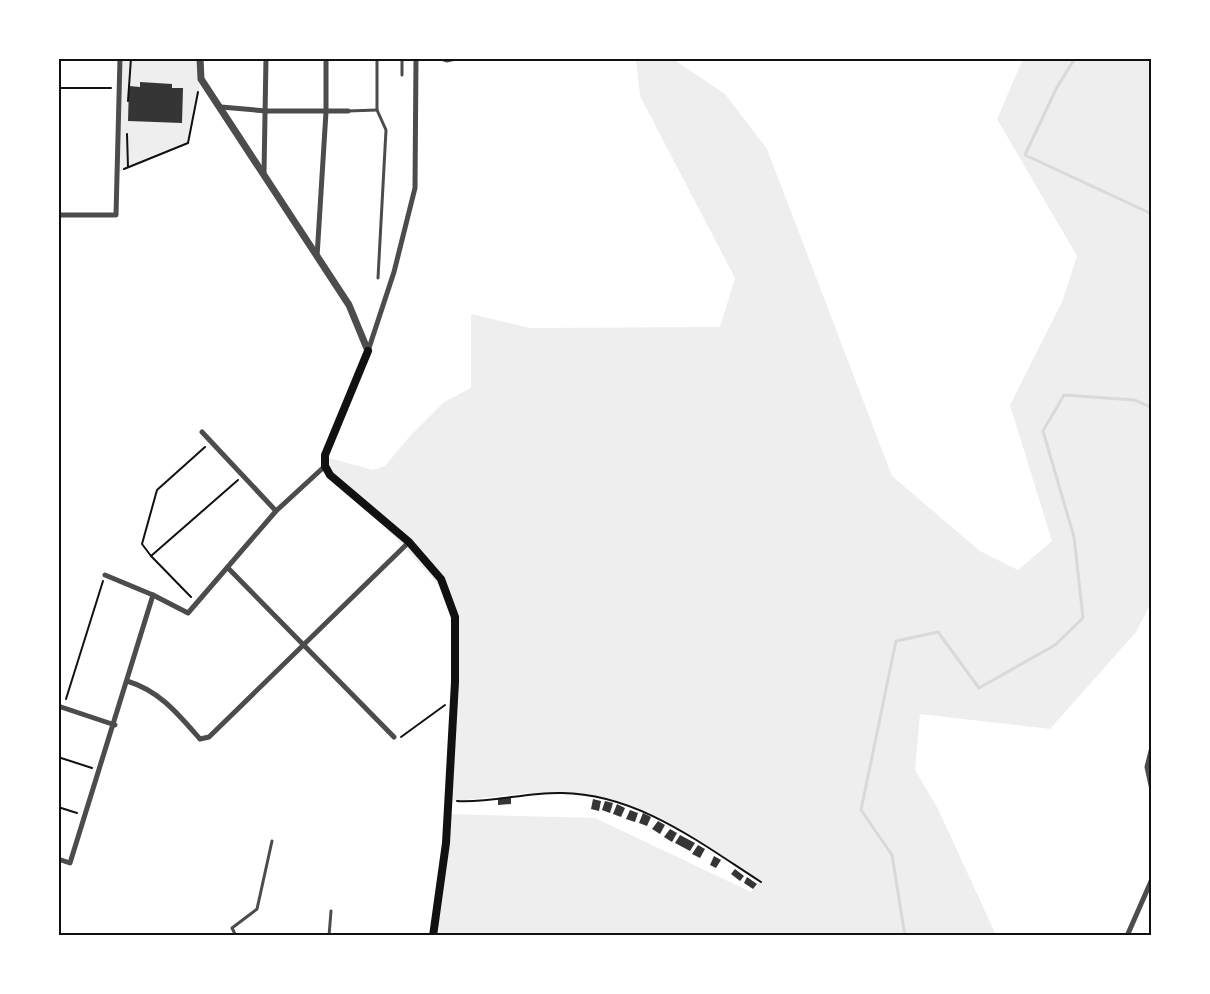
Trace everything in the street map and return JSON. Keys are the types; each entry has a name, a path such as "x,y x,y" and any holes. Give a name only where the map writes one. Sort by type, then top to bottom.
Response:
{"main road":[{"path":"368,351 325,455 325,466 330,475 409,542 441,579 455,617 446,843 433,936"}],"street":[{"path":"58,215 116,215 119,172 120,58"},
{"path":"200,58 201,79 349,305 368,351"},
{"path":"264,173 266,58"},
{"path":"318,256 326,112 326,58"},
{"path":"368,351 394,272 415,188 416,58"},
{"path":"221,107 266,111 348,111"},
{"path":"202,432 276,511"},
{"path":"105,575 188,613 276,511 325,466"},
{"path":"127,681 143,686 164,700 200,739 205,740 409,542"},
{"path":"228,568 393,737"},
{"path":"58,859 70,862 115,725 153,595"},
{"path":"61,707 115,725"},
{"path":"1152,747 1148,767 1152,790"},
{"path":"1127,936 1152,879"}],"lane":[{"path":"377,58 377,110 386,130 378,278"},
{"path":"402,58 402,75"},
{"path":"438,58 447,61 460,58"},
{"path":"348,111 377,110"},
{"path":"236,936 232,928 257,909 272,841"},
{"path":"329,936 331,911"}],"path":[{"path":"128,101 131,58"},
{"path":"119,172 188,142 201,79"},
{"path":"58,88 120,87"},
{"path":"127,125 128,167"},
{"path":"197,603 142,544 157,490 211,441"},
{"path":"151,556 243,476"},
{"path":"61,707 105,575"},
{"path":"393,737 406,734 444,705 453,706"},
{"path":"58,757 100,771"},
{"path":"448,801 465,802 529,793 565,793 608,800 650,814 760,882"},
{"path":"58,807 86,816"}],"shaded area":[{"path":"120,59 200,59 201,79 188,143 119,172"},
{"path":"636,59 673,59 725,94 767,149 892,476 980,551 1018,570 1052,541 1010,405 1062,302 1077,256 997,119 1023,59 1151,59 1151,603 1136,632 1050,729 920,714 915,770 937,807 996,935 441,935 434,930 448,803 448,814 595,818 751,892 760,882 707,846 651,814 606,800 575,795 529,793 448,802 457,619 450,597 360,500 330,475 329,458 373,470 385,466 410,436 444,402 471,388 471,314 530,328 720,327 735,278 640,96"}],"building":[{"path":"140,82 172,84 172,88 183,88 182,123 128,121 129,86 140,87"},
{"path":"511,797 511,804 498,805 498,798"},
{"path":"593,799 601,801 599,811 591,809"},
{"path":"605,801 613,803 610,813 602,810"},
{"path":"617,804 625,808 621,817 613,814"},
{"path":"630,810 638,813 635,822 626,819"},
{"path":"643,813 651,817 647,826 639,823"},
{"path":"658,821 665,825 660,834 652,829"},
{"path":"670,829 677,833 672,842 664,837"},
{"path":"680,835 695,843 690,851 675,843"},
{"path":"698,845 705,849 700,858 692,854"},
{"path":"714,856 721,860 716,868 710,865"},
{"path":"735,869 744,876 740,881 731,874"},
{"path":"747,877 757,884 753,889 744,883"}],"waterway":[{"path":"1075,58 1056,89 1025,155 1152,214"},
{"path":"905,936 892,855 861,810 896,641 938,632 979,688 1055,645 1083,618 1074,537 1043,431 1064,395 1135,400 1152,408"}]}
